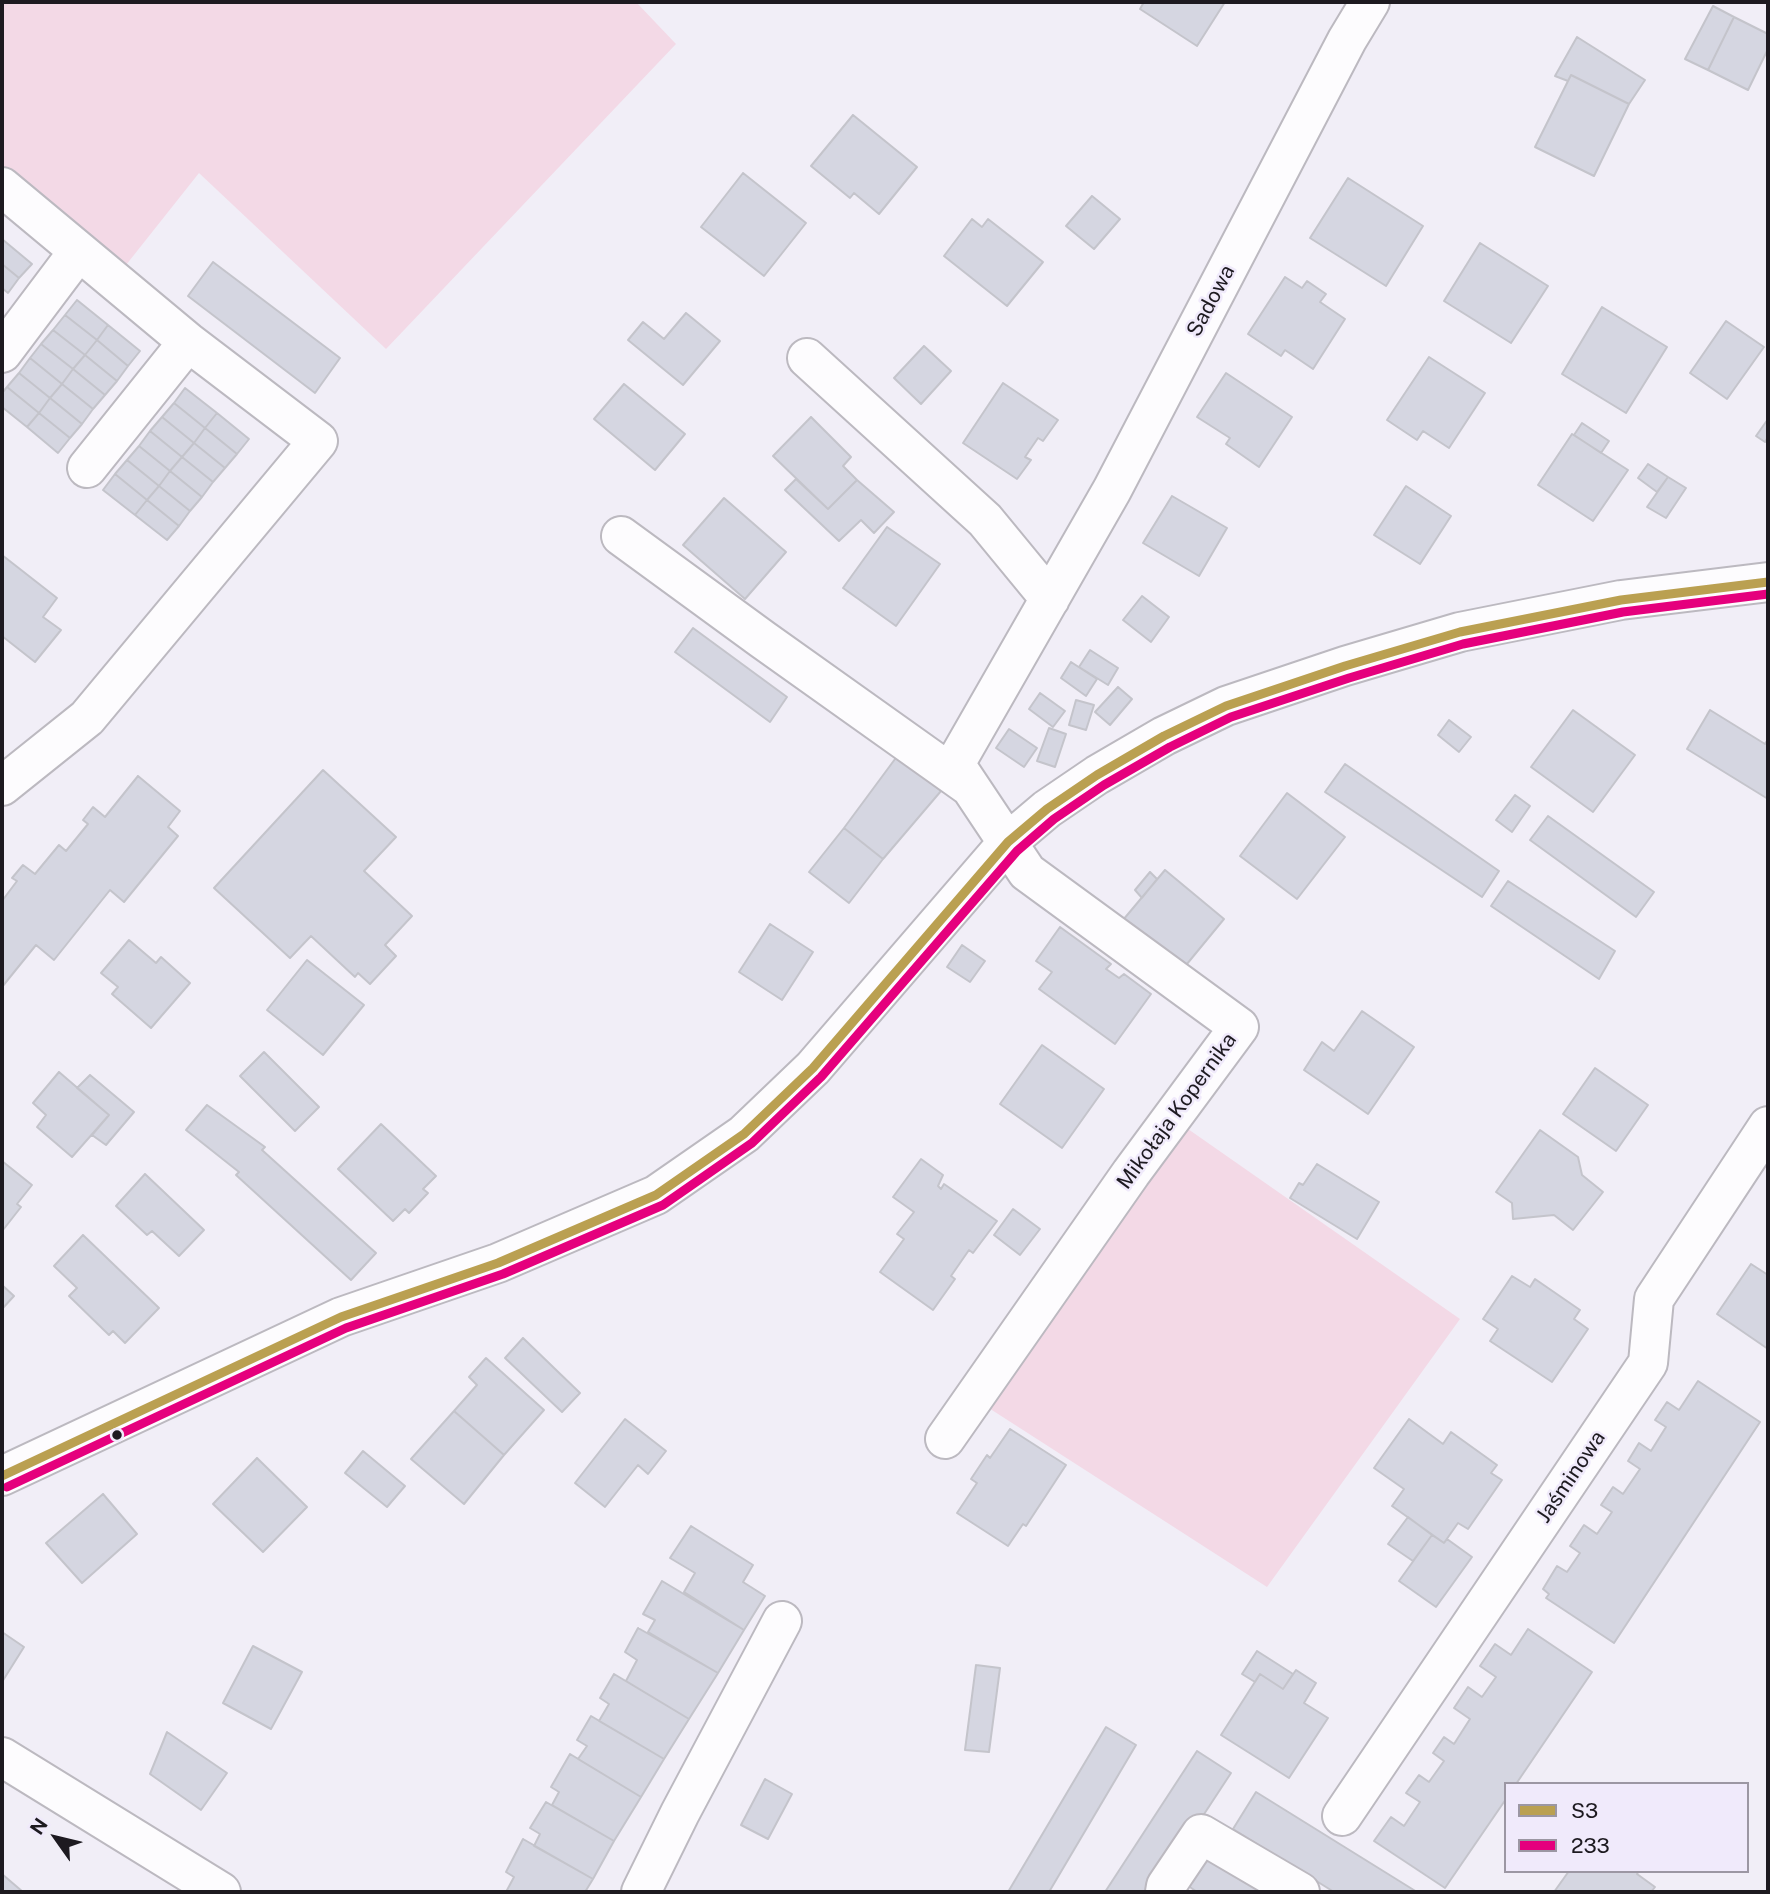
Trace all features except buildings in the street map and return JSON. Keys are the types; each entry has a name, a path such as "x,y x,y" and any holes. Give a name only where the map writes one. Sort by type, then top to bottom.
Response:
{"street":[{"name":"Sadowa","path":"1008,842 955,764 1112,490 1341,52 1370,2"},
{"path":"2,187 188,342 318,441 87,718 2,786"},
{"path":"2,354 78,252"},
{"path":"87,468 188,342"},
{"path":"807,358 985,520 1049,599"},
{"path":"621,536 970,787"},
{"path":"2,1476 341,1317 498,1263 656,1195 744,1134 813,1068 1008,842 1047,809 1097,775 1164,736 1226,706 1345,666 1460,632 1621,600 1768,582"},
{"name":"Mikołaja Kopernika","path":"945,1440 1131,1173 1239,1027 1027,872 1008,842"},
{"name":"Jaśminowa","path":"1342,1816 1648,1363 1654,1300 1768,1126"},
{"path":"642,1892 782,1621"},
{"path":"2,1757 222,1892"},
{"path":"1165,1892 1166,1886 1201,1834 1300,1892"}],"shaded area":[{"path":"2,2 636,2 676,44 386,349 199,173 126,265 2,168"},
{"path":"1178,1122 1460,1319 1267,1587 981,1403"}],"transit line":[{"name":"S3","path":"2,1476 341,1317 498,1263 656,1195 744,1134 813,1068 1008,842 1047,809 1097,775 1164,736 1226,706 1345,666 1460,632 1621,600 1768,582"},
{"name":"233","path":"7,1487 346,1328 503,1274 663,1205 752,1143 821,1077 1017,851 1054,819 1104,785 1170,747 1231,717 1463,644 1623,612 1768,594"}]}
